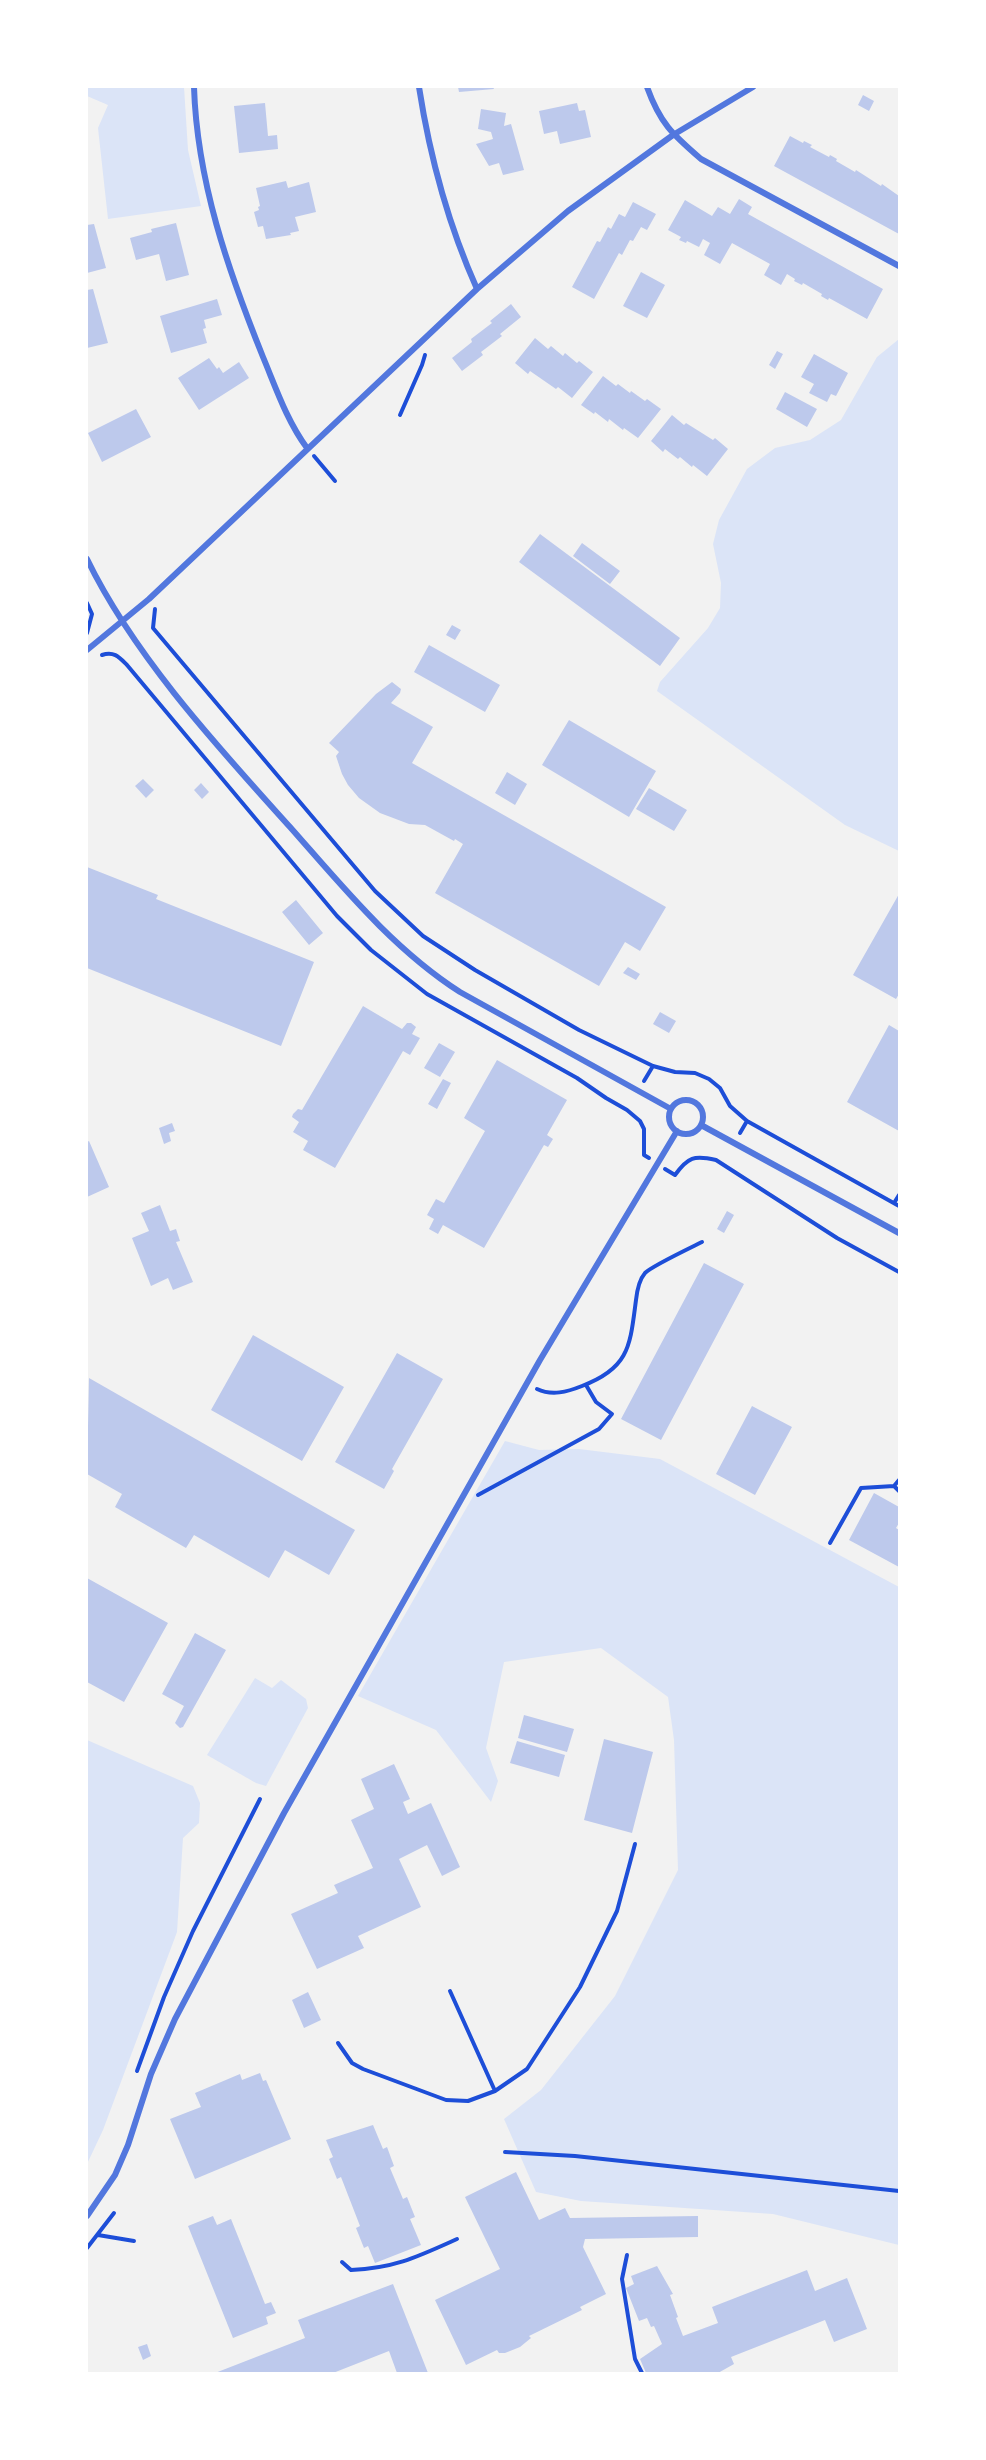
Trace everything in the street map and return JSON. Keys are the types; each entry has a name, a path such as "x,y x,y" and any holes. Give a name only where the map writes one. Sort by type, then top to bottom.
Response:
{"street":[{"path":"194,87 195,119 207,192 226,261 279,397 296,432 307,448"},
{"path":"419,87 438,184 457,246 477,289"},
{"path":"647,87 656,112 673,135 701,159 899,266"},
{"path":"87,650 122,623 477,289 568,211 673,135 753,87"},
{"path":"87,559 122,623 172,689 364,911 410,956 433,975 460,992 671,1109"},
{"path":"679,1101 694,1102 701,1110 701,1125 688,1134 677,1131 669,1121 671,1109 679,1101"},
{"path":"701,1125 899,1233"},
{"path":"87,2216 115,2175 128,2145 151,2074 189,1992 351,1692 527,1385 677,1131"}],"path":[{"path":"400,415 422,366 429,334"},
{"path":"307,448 335,480"},
{"path":"149,598 156,611 153,628 375,891 423,936 475,970 579,1030 653,1066 709,1078 720,1088 730,1106 747,1121 899,1206"},
{"path":"87,603 92,614 87,633"},
{"path":"675,1175 686,1161 696,1157 716,1160 837,1238 899,1272"},
{"path":"894,1203 899,1195"},
{"path":"527,1385 545,1393 566,1392 594,1382 620,1363 631,1341 637,1289 645,1274 702,1242"},
{"path":"458,1508 511,1475 599,1429 612,1414 596,1402 585,1385"},
{"path":"830,1543 861,1488 894,1486 899,1480"},
{"path":"894,1486 899,1491"},
{"path":"134,2081 164,1997 192,1931 260,1799"},
{"path":"338,2043 352,2063 363,2069 446,2100 468,2101 495,2091 526,2069 580,1987 617,1911 635,1844"},
{"path":"450,1991 495,2091"},
{"path":"505,2152 576,2156 899,2191"},
{"path":"87,2248 114,2213"},
{"path":"98,2235 134,2241"},
{"path":"342,2262 351,2270 377,2269 403,2263 457,2239"},
{"path":"627,2255 622,2279 635,2359 642,2373"}],"shaded area":[{"path":"87,87 184,87 188,150 201,206 108,219 98,128 108,105 87,96"},
{"path":"899,339 899,851 845,825 657,691 660,682 708,628 720,608 721,583 713,544 719,520 747,469 775,448 810,440 841,420 877,357"},
{"path":"505,1441 539,1450 579,1449 660,1459 899,1587 899,2245 773,2214 581,2201 536,2192 504,2119 541,2090 615,1996 678,1870 674,1740 668,1697 601,1648 504,1662 486,1748 498,1781 491,1802 436,1730 358,1696"},
{"path":"255,1678 272,1688 281,1680 306,1699 308,1708 266,1786 256,1783 207,1755"},
{"path":"87,1740 193,1786 200,1803 199,1823 183,1838 177,1932 103,2130 87,2164"}],"building":[{"path":"458,87 493,87 494,89 459,92"},
{"path":"863,95 874,101 869,111 858,105"},
{"path":"265,103 268,136 277,135 278,149 239,153 234,106"},
{"path":"577,103 579,111 585,110 591,137 560,144 557,131 544,134 539,111"},
{"path":"481,109 506,113 504,126 511,124 524,170 503,175 499,163 489,166 476,144 493,139 491,132 478,129"},
{"path":"790,136 812,145 810,147 829,157 830,155 837,159 836,161 855,172 856,170 881,186 882,184 899,196 899,234 774,166"},
{"path":"286,181 288,188 309,182 316,212 295,217 299,231 290,233 291,235 266,239 263,226 258,227 254,212 259,210 260,206 256,188"},
{"path":"739,199 752,207 748,214 883,289 867,319 829,298 828,300 803,283 802,285 794,281 795,279 787,274 781,285 764,275 770,264 732,243 720,264 704,255 710,243 703,239 699,247 687,241 686,243 679,240 681,237 668,230 685,200 712,216 718,207 730,214"},
{"path":"633,202 656,214 647,230 641,227 633,241 630,240 622,255 619,253 594,299 572,287 597,241 600,242 608,227 611,229 619,214 625,217"},
{"path":"176,223 189,275 166,281 159,254 136,260 130,238 152,232 151,229"},
{"path":"94,224 106,268 87,273 87,225"},
{"path":"641,272 665,285 647,318 623,306"},
{"path":"93,289 108,343 87,348 87,290"},
{"path":"217,299 222,315 204,320 206,328 203,329 207,343 171,353 160,316"},
{"path":"511,304 521,317 481,352 483,355 462,371 452,358"},
{"path":"535,338 548,349 551,346 563,356 565,353 593,372 572,398 530,371 528,374 515,363"},
{"path":"777,351 783,354 775,369 769,365"},
{"path":"814,354 848,373 836,396 831,394 827,402 809,393 814,384 801,377"},
{"path":"209,358 223,373 239,362 249,378 199,410 178,378"},
{"path":"603,376 616,386 618,384 661,409 638,438 609,419 608,422 581,405"},
{"path":"785,392 817,409 807,427 776,409"},
{"path":"136,409 151,437 102,462 88,433"},
{"path":"672,415 684,425 686,423 713,440 715,438 728,449 707,476 680,457 678,459 665,449 663,452 651,441"},
{"path":"540,534 680,638 660,666 519,562"},
{"path":"582,543 620,571 610,584 573,556"},
{"path":"452,625 461,630 455,640 446,635"},
{"path":"429,645 500,685 485,712 414,672"},
{"path":"392,682 401,689 391,703 433,727 412,763 666,907 640,951 625,942 599,986 435,893 463,844 425,825 409,824 380,813 359,798 348,785 336,756 339,752 329,743 376,694"},
{"path":"569,720 656,771 629,817 542,765"},
{"path":"507,772 527,784 515,805 495,793"},
{"path":"143,779 154,790 146,798 135,786"},
{"path":"201,783 209,792 202,799 194,790"},
{"path":"649,788 687,810 674,831 636,809"},
{"path":"87,867 158,895 156,899 314,962 281,1046 87,968"},
{"path":"899,894 899,994 896,999 853,975"},
{"path":"296,900 323,933 309,945 282,912"},
{"path":"628,967 640,974 636,980 623,973"},
{"path":"363,1006 402,1029 407,1023 411,1023 416,1027 412,1034 420,1038 410,1055 403,1051 335,1168 303,1150 308,1141 293,1132 299,1122 292,1117 298,1109 302,1110"},
{"path":"660,1012 676,1021 669,1033 653,1024"},
{"path":"889,1025 899,1031 899,1131 847,1102"},
{"path":"439,1043 455,1052 440,1077 424,1068"},
{"path":"497,1060 567,1100 547,1135 553,1139 548,1147 544,1145 484,1248 443,1225 438,1234 429,1229 434,1219 427,1215 436,1199 444,1203 485,1131 464,1118"},
{"path":"443,1079 451,1083 437,1109 428,1104"},
{"path":"172,1123 175,1131 169,1133 171,1141 164,1144 159,1128"},
{"path":"89,1141 109,1187 87,1197 87,1142"},
{"path":"160,1205 170,1231 176,1229 180,1241 176,1242 193,1282 173,1290 168,1278 151,1286 132,1238 149,1231 141,1213"},
{"path":"727,1211 734,1215 724,1233 717,1229"},
{"path":"704,1263 744,1284 661,1440 621,1419"},
{"path":"253,1335 344,1387 302,1461 211,1410"},
{"path":"397,1353 443,1379 392,1469 394,1471 384,1489 335,1462"},
{"path":"89,1378 355,1530 329,1575 285,1550 269,1578 194,1535 186,1548 115,1507 122,1494 87,1474"},
{"path":"752,1406 792,1427 755,1495 716,1474"},
{"path":"874,1493 899,1507 899,1523 896,1528 899,1530 899,1567 849,1540"},
{"path":"87,1578 168,1623 124,1702 87,1682"},
{"path":"195,1633 226,1650 183,1727 180,1728 175,1723 184,1706 162,1694"},
{"path":"524,1715 574,1729 567,1752 518,1738"},
{"path":"604,1739 653,1752 632,1833 584,1820"},
{"path":"517,1741 565,1755 559,1777 510,1763"},
{"path":"394,1764 410,1799 403,1802 408,1814 431,1803 460,1867 442,1876 427,1845 399,1859 421,1907 358,1936 364,1948 317,1969 291,1914 338,1893 334,1885 373,1868 351,1820 374,1809 361,1779"},
{"path":"308,1992 321,2020 304,2028 292,2000"},
{"path":"260,2073 263,2081 266,2080 291,2139 195,2179 170,2119 201,2107 195,2093 240,2074 242,2080"},
{"path":"373,2125 383,2149 387,2147 394,2166 390,2168 403,2199 407,2197 415,2217 410,2219 421,2245 375,2263 368,2246 364,2248 356,2228 360,2226 341,2177 337,2179 329,2159 333,2157 326,2140"},
{"path":"516,2172 539,2220 565,2208 570,2218 698,2216 698,2237 585,2239 583,2247 606,2294 580,2307 582,2310 529,2336 531,2338 520,2347 505,2353 499,2353 497,2350 466,2365 435,2300 500,2269 465,2197"},
{"path":"213,2216 217,2225 231,2219 265,2304 271,2302 276,2313 266,2317 268,2324 233,2338 188,2226"},
{"path":"657,2266 673,2294 670,2295 683,2336 718,2323 712,2307 807,2270 815,2291 847,2278 867,2329 834,2342 825,2320 731,2357 734,2364 718,2373 646,2373 640,2359 662,2344 654,2326 651,2327 647,2318 639,2321 626,2288 634,2284 631,2276"},
{"path":"393,2284 428,2373 397,2373 389,2351 333,2373 215,2373 305,2338 298,2320"},
{"path":"147,2344 151,2356 143,2360 138,2347"}]}
